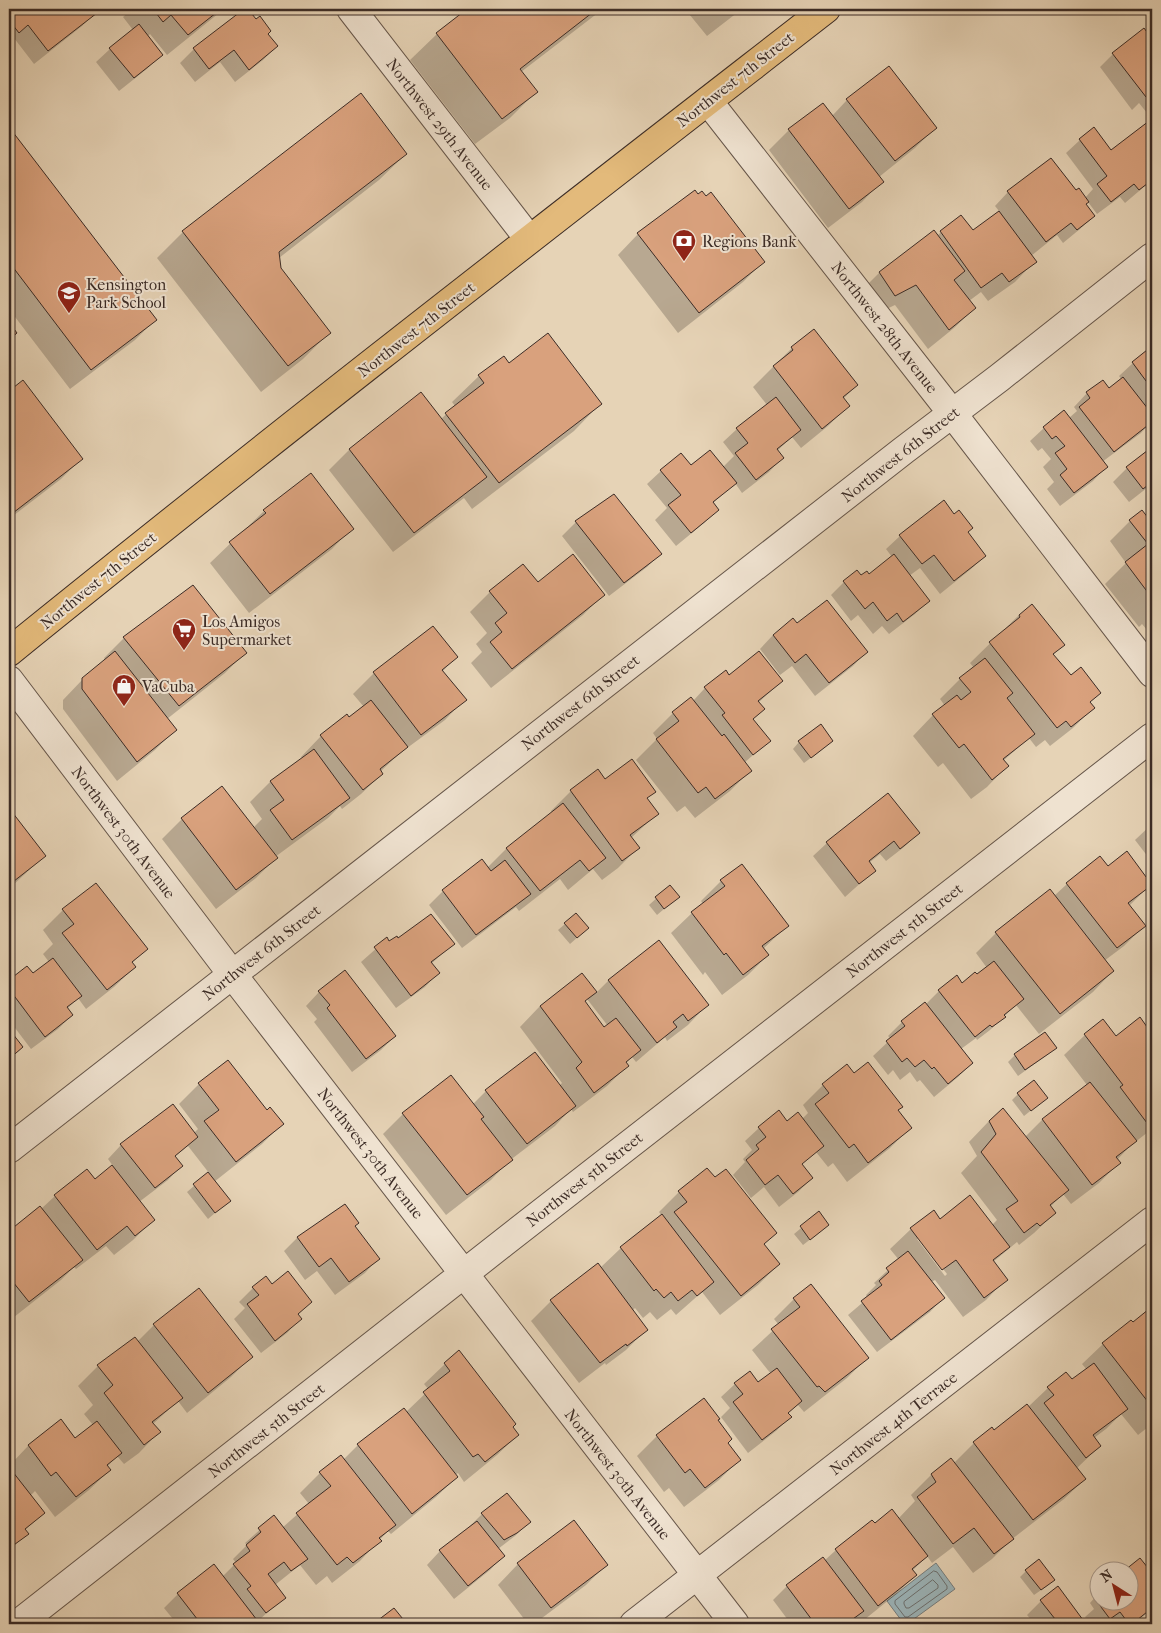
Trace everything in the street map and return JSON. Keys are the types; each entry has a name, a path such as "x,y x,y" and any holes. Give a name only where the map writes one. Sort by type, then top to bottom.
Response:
{"main road":[{"name":"Northwest 7th Street","path":"9,652 180,514 529,239 826,9"}],"street":[{"name":"Northwest 29th Avenue","path":"351,9 529,239"},
{"name":"Northwest 28th Avenue","path":"708,100 1152,673"},
{"name":"Northwest 6th Street","path":"9,1148 952,413 1000,378 1152,256"},
{"name":"Northwest 30th Avenue","path":"9,680 232,974 734,1624"},
{"name":"Northwest 5th Street","path":"18,1624 1152,737"},
{"name":"Northwest 4th Terrace","path":"634,1624 1152,1221"}],"water":[{"path":"936,1563 955,1589 907,1624 904,1624 887,1601"}],"building":[{"path":"9,9 20,9 10,16"},
{"path":"22,9 94,9 97,13 48,51 28,25 19,33 9,20"},
{"path":"153,9 221,9 188,35 171,15 163,22"},
{"path":"244,9 248,9 256,19 260,16 271,31 268,34 278,46 249,70 234,50 209,69 193,48"},
{"path":"467,9 597,9 520,69 538,92 502,119 436,33"},
{"path":"139,24 163,55 134,78 109,48"},
{"path":"1144,28 1152,39 1152,92 1146,97 1112,53"},
{"path":"889,66 937,128 895,161 846,99"},
{"path":"361,93 407,154 279,252 281,268 331,333 288,366 182,231"},
{"path":"823,103 884,182 849,209 788,129"},
{"path":"1149,121 1152,125 1152,180 1139,190 1134,184 1111,202 1097,184 1107,176 1079,139 1094,127 1111,150"},
{"path":"9,127 157,320 91,370 9,262"},
{"path":"1051,158 1076,190 1079,188 1089,202 1086,204 1095,216 1077,230 1071,223 1046,242 1007,191"},
{"path":"695,190 698,194 702,191 706,196 711,192 765,262 699,313 637,233"},
{"path":"999,211 1037,262 1009,282 1002,273 981,288 940,231 961,215 973,230"},
{"path":"934,230 965,271 954,280 976,308 949,330 916,285 895,296 879,272"},
{"path":"9,322 17,333 9,340"},
{"path":"814,329 858,385 843,397 850,406 822,429 773,366 793,350 791,347"},
{"path":"548,333 602,404 499,483 445,413 484,383 478,375 504,356 509,363"},
{"path":"1152,346 1152,389 1132,362"},
{"path":"1123,377 1152,414 1152,422 1114,452 1079,407 1090,398 1086,392 1103,380 1109,388"},
{"path":"23,380 83,459 9,516 9,391"},
{"path":"421,392 487,477 414,533 349,449"},
{"path":"776,397 801,430 777,449 784,458 756,480 735,453 748,443 736,428"},
{"path":"1064,410 1108,467 1074,493 1060,475 1067,469 1055,453 1065,446 1056,436 1052,439 1043,427"},
{"path":"1152,447 1152,482 1143,489 1126,467"},
{"path":"710,450 737,483 713,502 719,510 691,533 668,505 681,495 660,470 681,453 691,465"},
{"path":"311,473 354,529 270,594 229,542 266,513 263,510"},
{"path":"614,494 662,554 624,583 575,521"},
{"path":"944,500 954,514 959,510 973,528 968,532 986,556 954,581 934,555 922,564 899,535"},
{"path":"1142,510 1152,523 1152,598 1125,562 1148,544 1129,520"},
{"path":"573,554 605,595 512,669 490,642 502,632 495,623 507,613 489,591 523,564 538,582"},
{"path":"894,554 930,601 903,622 897,613 887,621 873,602 865,609 843,581 857,570 861,575 867,571 869,574"},
{"path":"193,585 247,653 179,706 123,637"},
{"path":"827,600 868,652 829,683 806,654 795,663 773,635 793,618 797,623"},
{"path":"1032,604 1065,645 1053,654 1071,675 1081,667 1101,693 1090,702 1095,708 1071,727 1066,721 1057,728 989,642 1020,617 1019,615"},
{"path":"433,626 458,657 442,670 467,700 421,735 373,672"},
{"path":"115,651 177,730 137,762 82,689 82,678"},
{"path":"759,651 783,681 758,701 765,709 753,719 771,741 753,755 722,715 725,713 704,687 726,670 729,675"},
{"path":"985,658 1013,693 1007,698 1035,734 1003,759 1009,766 992,780 964,744 959,748 932,714 957,695 961,700 971,692 959,678"},
{"path":"691,697 722,736 724,734 752,771 715,799 706,787 698,793 656,739 679,721 672,712"},
{"path":"371,700 408,747 380,769 383,774 363,790 320,735 347,714 349,717"},
{"path":"821,724 833,741 811,758 798,741"},
{"path":"314,749 350,798 292,840 270,810 284,800 270,781"},
{"path":"632,759 656,792 647,798 659,814 630,835 640,848 622,861 570,790 598,769 605,779"},
{"path":"222,786 278,858 236,890 181,818"},
{"path":"888,793 920,833 900,849 894,841 869,861 876,871 859,884 826,842"},
{"path":"563,803 606,858 589,871 580,860 540,891 506,848"},
{"path":"9,808 46,856 9,885"},
{"path":"1127,851 1152,885 1128,903 1146,926 1117,948 1066,883 1100,856 1108,866"},
{"path":"482,859 491,871 505,860 531,894 476,935 442,890"},
{"path":"742,864 789,926 762,946 769,955 743,975 726,953 724,955 691,912 725,886 720,880"},
{"path":"96,883 148,949 132,962 136,967 107,990 62,933 74,924 62,909"},
{"path":"670,885 680,897 664,909 655,897"},
{"path":"1050,889 1114,971 1060,1014 995,932"},
{"path":"576,913 589,928 577,938 564,923"},
{"path":"431,914 455,944 431,962 440,973 411,996 374,947 387,937 389,941 397,936 398,938"},
{"path":"659,940 709,1005 688,1021 683,1014 673,1022 677,1027 657,1043 608,980"},
{"path":"53,958 82,996 67,1007 73,1015 45,1037 9,989 9,980 27,966 33,973"},
{"path":"994,961 1024,999 1004,1015 1006,1017 992,1027 990,1025 975,1037 938,990 957,975 962,983 975,972 977,974"},
{"path":"345,970 396,1036 366,1059 327,1008 330,1005 318,991"},
{"path":"582,973 597,992 585,1001 604,1027 616,1018 641,1050 626,1062 629,1066 594,1093 576,1068 582,1062 540,1006"},
{"path":"925,1002 973,1063 948,1084 934,1067 932,1069 924,1060 915,1067 907,1058 902,1062 886,1041 905,1026 901,1021"},
{"path":"1140,1017 1152,1034 1152,1126 1150,1127 1120,1087 1123,1085 1084,1034 1103,1019 1116,1036"},
{"path":"9,1029 23,1047 9,1059"},
{"path":"1045,1032 1057,1048 1025,1070 1014,1054"},
{"path":"535,1052 576,1106 527,1144 485,1090"},
{"path":"228,1060 267,1110 270,1107 284,1124 236,1162 204,1121 219,1110 198,1083"},
{"path":"868,1062 903,1107 898,1110 912,1128 868,1163 854,1144 849,1148 815,1104 829,1093 822,1084 847,1064 854,1073"},
{"path":"451,1075 484,1117 481,1119 513,1160 467,1195 402,1113"},
{"path":"1034,1080 1048,1098 1031,1111 1017,1093"},
{"path":"1090,1082 1137,1141 1116,1157 1121,1163 1092,1185 1042,1119"},
{"path":"173,1104 198,1137 175,1156 183,1166 155,1188 120,1144"},
{"path":"1003,1108 1069,1190 1050,1205 1056,1213 1040,1226 1037,1223 1024,1233 1006,1209 1018,1201 981,1152 996,1134 989,1121"},
{"path":"779,1110 787,1121 798,1112 824,1146 802,1164 813,1178 793,1194 778,1175 765,1185 746,1160 759,1149 756,1145 766,1137 758,1127"},
{"path":"112,1165 155,1220 135,1236 127,1226 97,1250 54,1195 87,1169 95,1179"},
{"path":"707,1168 715,1177 726,1169 777,1233 764,1244 780,1264 741,1296 674,1212 687,1202 678,1191"},
{"path":"208,1172 231,1201 215,1213 193,1184"},
{"path":"970,1195 1010,1247 993,1260 1008,1280 984,1298 956,1260 942,1270 910,1228 934,1210 940,1219"},
{"path":"345,1204 359,1223 355,1226 380,1259 349,1282 331,1258 319,1267 297,1237"},
{"path":"40,1206 83,1260 29,1302 9,1277 9,1231"},
{"path":"819,1211 829,1225 810,1240 800,1226"},
{"path":"662,1214 714,1282 697,1296 692,1290 678,1301 671,1292 664,1298 656,1289 654,1291 620,1247"},
{"path":"908,1251 945,1298 891,1340 861,1301 882,1285 879,1281 889,1272 886,1268"},
{"path":"598,1263 648,1330 600,1363 550,1300"},
{"path":"288,1271 312,1302 298,1314 302,1319 275,1341 247,1304 259,1295 252,1287 266,1276 272,1284"},
{"path":"811,1284 869,1358 825,1392 819,1386 817,1387 771,1329 800,1307 793,1298"},
{"path":"199,1288 253,1357 208,1393 153,1324"},
{"path":"1149,1309 1152,1312 1152,1407 1102,1343 1131,1320 1133,1322"},
{"path":"135,1337 183,1398 152,1422 161,1432 144,1445 104,1393 113,1385 97,1365"},
{"path":"459,1350 516,1424 513,1427 519,1435 485,1462 478,1454 473,1457 423,1392 450,1371 444,1363"},
{"path":"1094,1363 1128,1409 1093,1435 1101,1446 1086,1458 1044,1403 1054,1395 1047,1387 1066,1372 1072,1379"},
{"path":"777,1368 802,1401 788,1413 792,1417 762,1440 733,1402 743,1394 734,1383 750,1371 758,1382"},
{"path":"704,1398 732,1439 728,1443 741,1460 705,1488 690,1469 685,1473 656,1435"},
{"path":"1027,1404 1086,1479 1033,1520 973,1442 992,1427 994,1430"},
{"path":"404,1408 458,1477 412,1514 357,1444"},
{"path":"61,1419 75,1438 97,1421 122,1453 107,1465 111,1470 76,1497 56,1472 51,1476 28,1445"},
{"path":"341,1455 396,1525 379,1538 382,1541 353,1563 347,1557 337,1565 296,1513 331,1486 319,1472"},
{"path":"951,1458 1014,1539 994,1554 974,1528 953,1544 917,1497 936,1482 931,1474"},
{"path":"9,1467 45,1513 25,1529 29,1534 11,1547 9,1544"},
{"path":"507,1493 531,1522 504,1540 481,1513"},
{"path":"892,1509 928,1556 912,1569 917,1575 878,1606 835,1549 872,1520 875,1523"},
{"path":"274,1515 308,1559 291,1571 284,1562 268,1574 286,1598 266,1613 247,1589 251,1586 233,1564 250,1551 246,1545 261,1532 258,1528"},
{"path":"574,1520 608,1565 551,1608 517,1563"},
{"path":"477,1521 505,1556 468,1586 439,1550"},
{"path":"823,1557 864,1611 846,1624 815,1624 786,1585"},
{"path":"1140,1558 1152,1573 1152,1608 1132,1624 1129,1624 1120,1612 1110,1619 1103,1610 1138,1610 1138,1560"},
{"path":"1039,1559 1055,1580 1041,1590 1025,1570"},
{"path":"214,1564 260,1624 209,1624 207,1622 201,1624 177,1593"},
{"path":"1058,1586 1086,1624 1059,1624 1040,1600"},
{"path":"394,1608 407,1624 373,1624"},
{"path":"143,1619 147,1624 136,1624"}],"place":[{"name":"Regions Bank","path":"684,262"},
{"name":"Kensington Park School","path":"69,314"},
{"name":"Los Amigos Supermarket","path":"184,651"},
{"name":"VaCuba","path":"124,707"}]}
